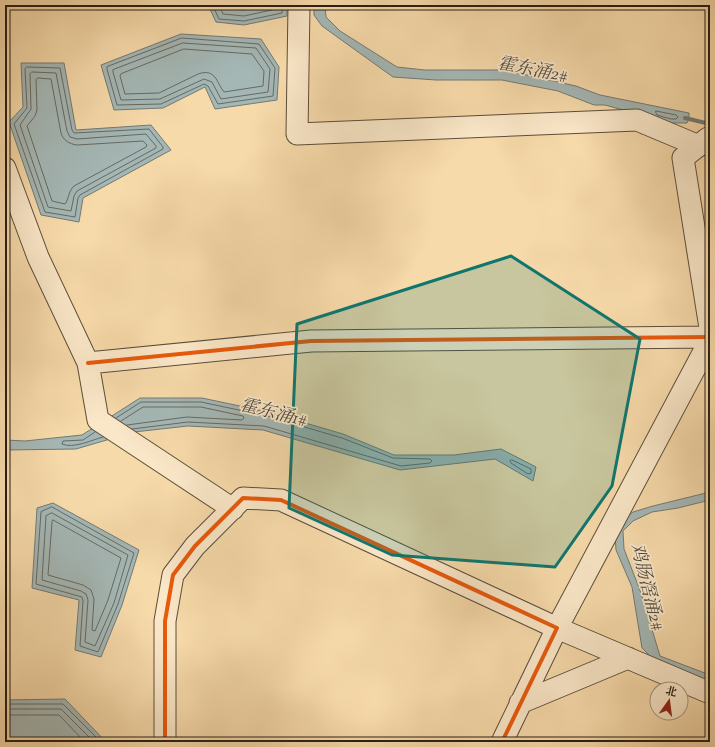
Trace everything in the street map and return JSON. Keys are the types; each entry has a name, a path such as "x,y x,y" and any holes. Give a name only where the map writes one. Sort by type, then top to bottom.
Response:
{"street":[{"path":"299,5 297,134 636,120 704,141"},
{"path":"704,141 683,158 710,328"},
{"path":"5,168 38,257 88,363 98,420 233,509"},
{"path":"88,363 311,341 710,339 557,628 502,742"},
{"path":"165,742 165,621 173,575 195,546 244,498 281,500 557,628 710,694"},
{"path":"520,703 628,658"}],"highlighted area":[{"path":"511,256 640,339 612,486 555,567 392,555 289,508 297,324"}],"water":[{"path":"211,5 287,5 287,16 244,25 216,22 209,7"},
{"path":"314,5 325,5 326,17 340,31 397,67 425,70 504,70 576,86 600,95 689,113 689,119 687,123 671,123 605,105 594,105 558,91 502,80 436,80 393,77 322,26 314,15"},
{"path":"181,34 261,39 279,67 277,100 215,109 205,87 163,108 114,110 101,65"},
{"path":"21,63 64,63 76,130 151,125 171,150 83,198 79,222 41,215 9,122 23,107"},
{"path":"140,398 202,398 268,412 343,434 394,455 454,455 501,449 536,467 533,481 495,459 400,470 263,430 188,426 134,432 76,449 5,450 5,440 25,441 82,435"},
{"path":"710,492 710,500 678,508 652,512 633,521 623,531 624,549 641,593 660,656 710,675 710,682 656,662 642,648 632,587 616,550 615,535 619,522 633,512"},
{"path":"53,503 139,550 122,605 101,657 75,650 79,600 32,588 37,508"},
{"path":"65,699 106,742 5,742 5,700"}],"waterway":[{"name":"霍东涌2#","path":"685,118 710,124"}],"cycle path":[{"path":"88,363 311,341 710,337"},
{"path":"165,742 165,621 173,575 195,546 243,498 281,500 557,628 502,742"}],"water label":[{"name":"霍东涌1#","path":"274,412"},
{"name":"鸡肠滘涌2#","path":"648,587"}]}
